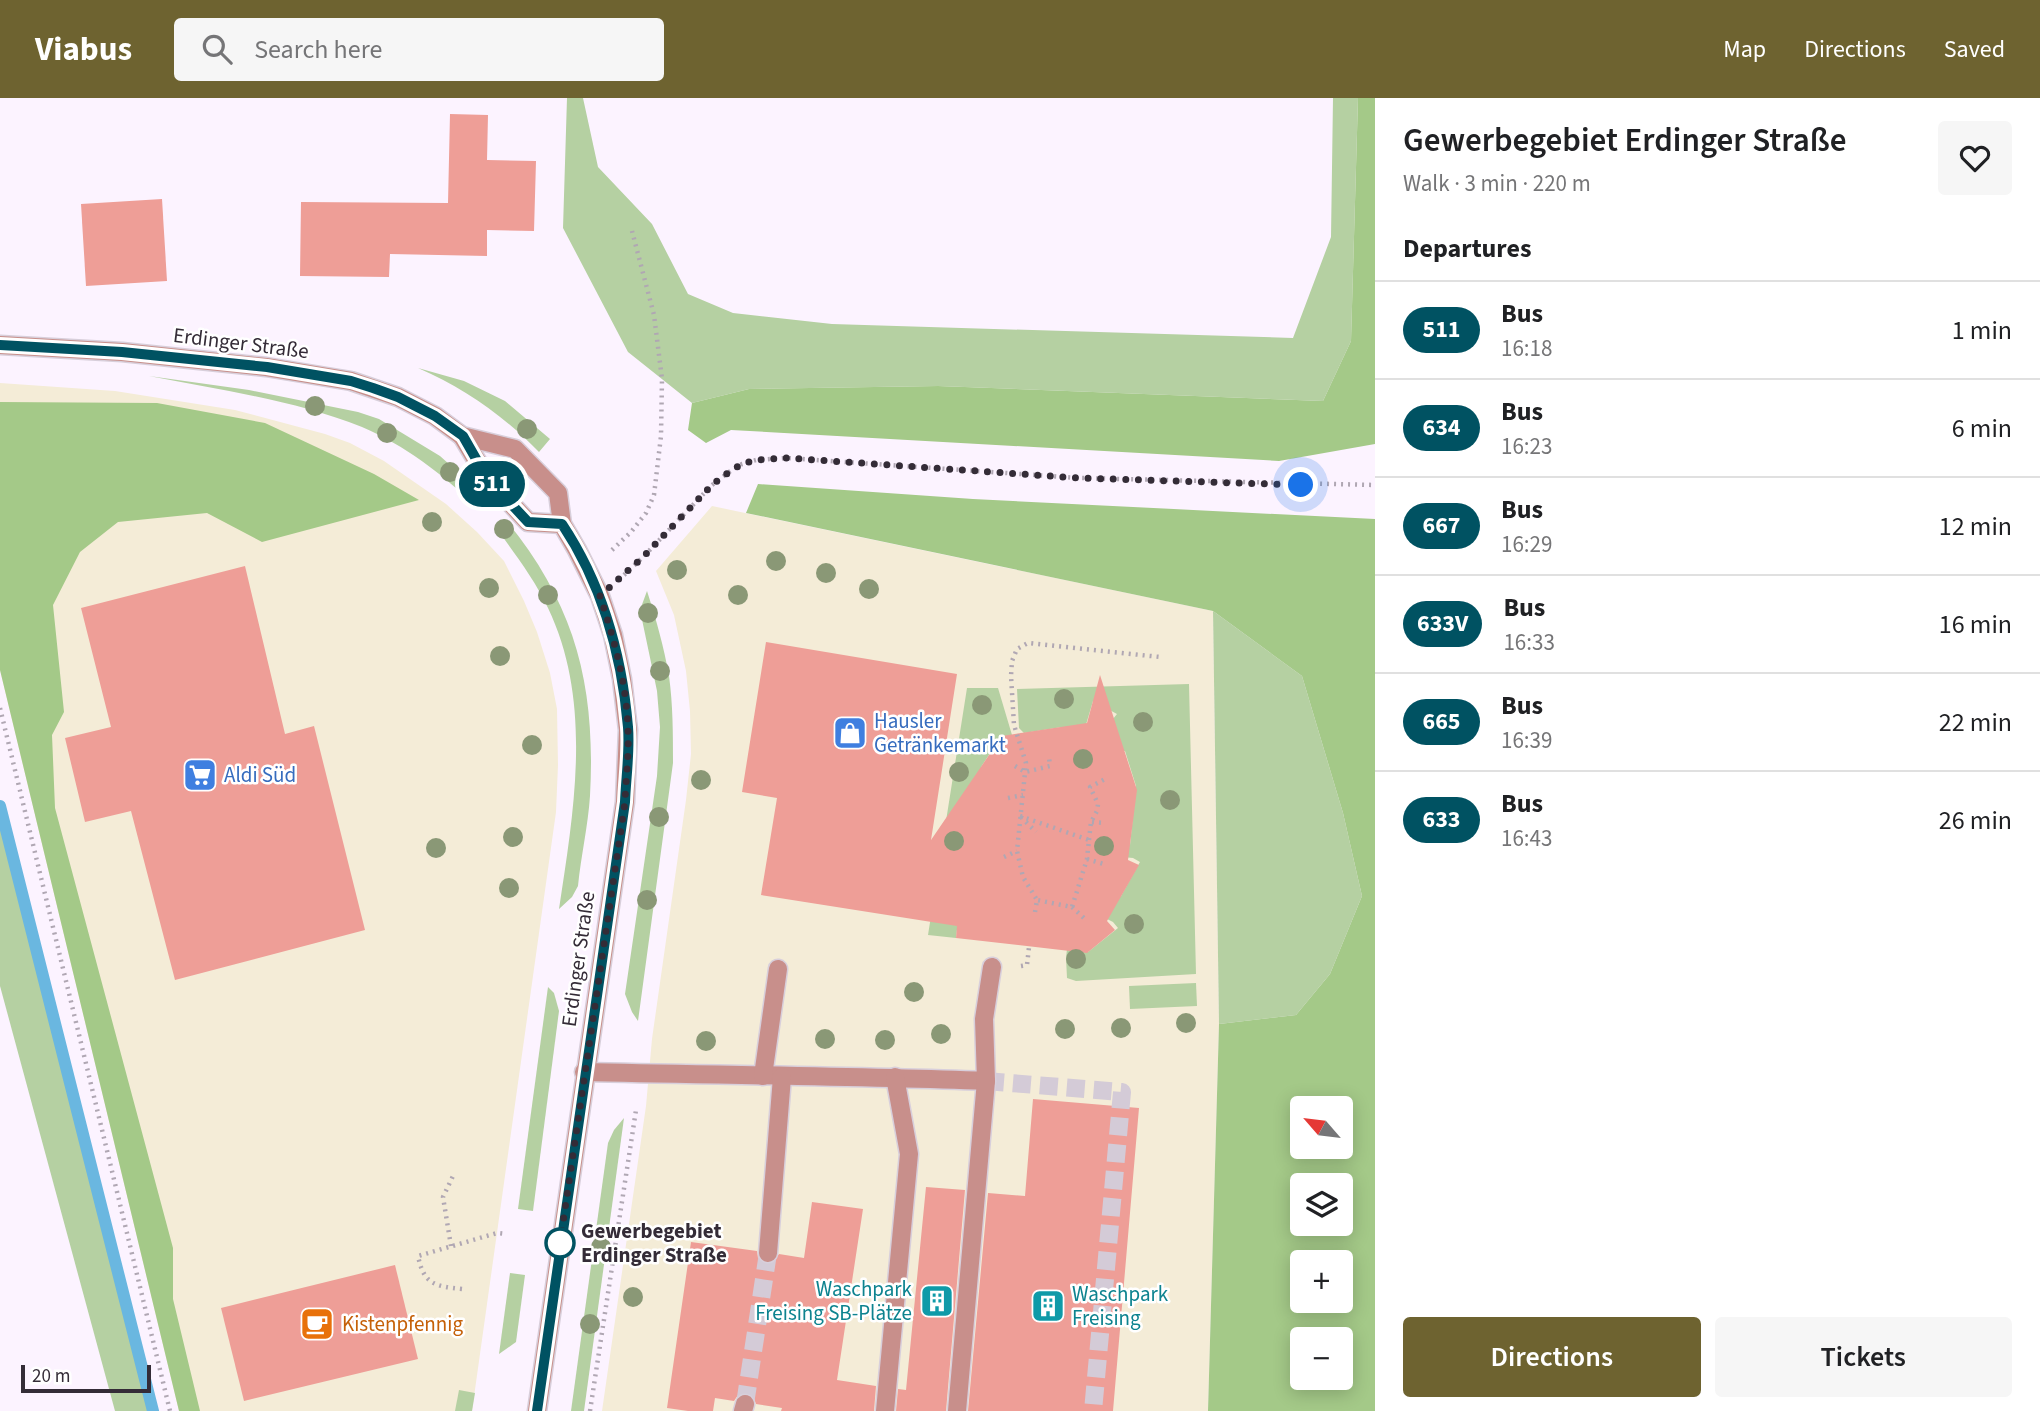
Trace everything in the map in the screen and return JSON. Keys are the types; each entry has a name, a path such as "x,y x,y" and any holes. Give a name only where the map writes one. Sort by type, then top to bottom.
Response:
{"street":[{"name":"Erdinger Straße","path":"0,345 122,352 267,367 351,381 398,397 435,416 463,436 515,449 558,493 562,524 600,596 612,635 622,679 628,730 625,802 537,1411"},
{"name":"Erdinger Straße","path":"463,436 487,478 528,522 562,524"},
{"path":"957,1411 986,1081 984,1019 992,967"},
{"path":"762,1076 778,969"},
{"path":"584,1072 986,1081"},
{"path":"768,1253 782,1077"},
{"path":"885,1411 909,1154 895,1077"}],"path":[{"path":"588,572 631,532 646,513 654,495 661,436 662,379 654,315 632,231"},
{"path":"600,596 643,557 712,485 742,464 756,460 787,458 1079,478 1375,485"},
{"path":"1035,912 1037,900 1023,877 1017,851 1026,763 1014,724 1011,676 1012,661 1017,649 1028,643 1160,657"},
{"path":"0,708 170,1411"},
{"path":"1016,766 1025,772 1049,766 1049,757"},
{"path":"1072,907 1087,859 1091,822 1097,811 1098,804 1090,787 1105,779"},
{"path":"1008,798 1023,794"},
{"path":"1020,816 1036,832"},
{"path":"1020,816 1089,841"},
{"path":"1091,822 1105,823"},
{"path":"1004,857 1017,851"},
{"path":"1087,859 1107,865"},
{"path":"1037,900 1072,907 1085,919"},
{"path":"590,1411 636,1110"},
{"path":"451,1245 443,1197 453,1176"},
{"path":"462,1289 439,1287 430,1283 421,1269 418,1256 497,1233 506,1234"}],"shaded area":[{"path":"0,383 115,391 235,410 350,443 384,461 446,504 477,532 504,561 524,601 550,673 557,709 556,812 472,1411 179,1411 0,670"},
{"path":"712,506 1213,611 1219,1024 1208,1411 602,1411 646,1106 652,1039 691,754 686,671 674,615 656,571"}],"green space":[{"path":"567,98 583,98 598,167 652,224 688,294 733,313 832,324 1293,338 1331,237 1333,98 1358,98 1351,341 1323,401 938,386 749,389 692,403 628,352 563,228"},
{"path":"1358,98 1375,98 1375,444 1279,461 731,430 706,443 688,430 692,403 749,389 938,386 1323,401 1351,341"},
{"path":"418,368 464,381 505,401 550,439 539,452 512,426 483,404"},
{"path":"149,376 249,390 358,412 379,419 440,456 487,498 475,506 408,451 362,427 257,397"},
{"path":"0,402 157,403 265,423 374,474 419,500 262,542 207,513 118,522 80,552 53,605 64,712 52,735 55,808 173,1248 173,1299 200,1411 179,1411 0,670"},
{"path":"758,484 973,499 1375,519 1375,1411 1208,1411 1219,1024 1296,1015 1330,974 1362,896 1343,813 1302,676 1213,611 746,513"},
{"path":"505,519 549,583 565,615 576,648 589,718 590,796 578,886 572,897 559,909 570,833 576,757 571,681 562,644 548,608 530,576 495,526"},
{"path":"647,591 669,676 673,763 638,1021 625,994 657,776 660,727 657,691 640,610"},
{"path":"1213,611 1302,676 1343,813 1362,896 1330,974 1296,1015 1219,1024"},
{"path":"1189,684 1196,974 1076,981 1067,978 1069,931 1088,952 1118,928 1103,917 1121,896 1140,862 1122,857 1115,841 1130,845 1136,786 1125,751 1117,752 1093,744 1117,714 1093,701 1082,738 1064,742 1062,727 1024,733 1019,728 1017,689"},
{"path":"967,688 998,688 1012,735 1009,741 1002,735 981,767 987,771 960,903 956,938 928,935"},
{"path":"0,807 149,1411 115,1411 0,986"},
{"path":"1196,983 1197,1006 1130,1009 1129,986"},
{"path":"548,987 554,993 559,1011 533,1211 518,1209"},
{"path":"624,1118 584,1411 571,1411 608,1143"},
{"path":"510,1273 525,1275 516,1342 499,1354"},
{"path":"459,1390 475,1393 472,1411 455,1411"}],"building":[{"path":"450,114 488,115 487,160 536,161 534,231 487,230 487,256 390,254 389,277 300,276 301,202 448,203"},
{"path":"162,199 167,281 86,286 81,204"},
{"name":"Aldi Süd","path":"245,566 285,734 314,726 365,930 175,980 131,811 85,822 65,738 111,727 81,608"},
{"path":"766,642 957,674 931,840 1002,736 1087,723 1100,675 1137,790 1128,860 1139,865 1107,921 1115,930 1087,953 956,938 957,926 761,895 777,798 742,792"},
{"name":"Waschpark Freising","path":"1033,1099 1139,1108 1113,1411 968,1411 988,1193 1025,1196"},
{"name":"Waschpark Freising SB-Plätze","path":"926,1187 965,1190 946,1411 896,1411 898,1389 906,1390"},
{"path":"812,1202 863,1209 837,1380 876,1386 874,1411 781,1411 782,1408 756,1404 753,1396 743,1393 734,1401 715,1398 713,1411 667,1408 691,1242 757,1251 758,1258 766,1264 773,1263 779,1254 804,1258"},
{"path":"395,1265 418,1359 244,1401 221,1308"}],"waterway":[{"path":"0,806 153,1411"}],"tunnel":[{"path":"986,1081 1122,1092 1093,1411"},
{"path":"745,1404 768,1253"}],"bus line":[{"name":"511","path":"0,345 122,352 267,367 351,381 373,388 435,416 463,436 487,478 528,522 562,524 569,534 600,596 612,635 622,679 628,730 625,802 537,1411"}],"place":[{"name":"Hausler Getränkemarkt","path":"850,733"},
{"name":"Aldi Süd","path":"200,775"},
{"name":"Gewerbegebiet Erdinger Straße","path":"560,1243"},
{"name":"Waschpark Freising SB-Plätze","path":"937,1301"},
{"name":"Waschpark Freising","path":"1048,1306"},
{"name":"Kistenpfennig","path":"317,1324"}],"route":[{"path":"560,1243 625,802 628,730 622,679 600,596 643,557 712,485 742,464 756,460 787,458 1079,478 1301,485"}]}
